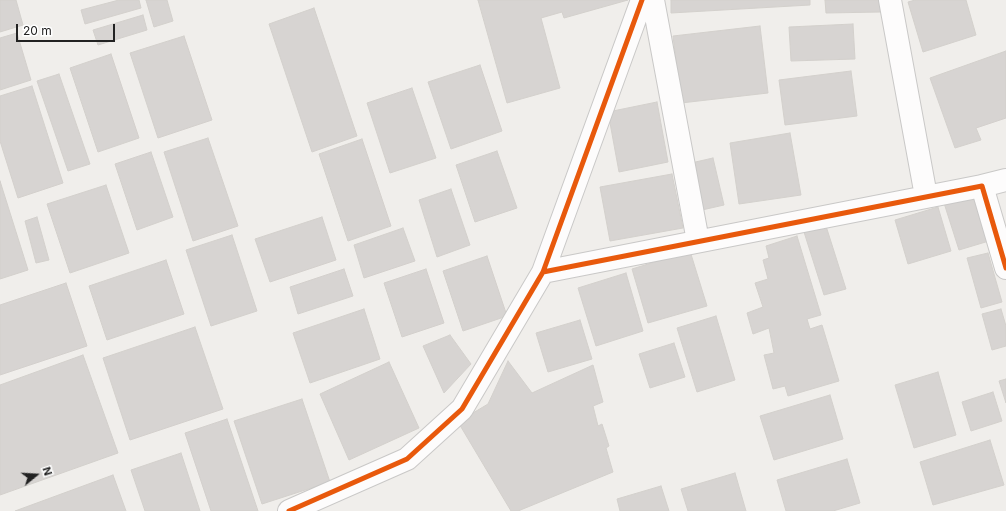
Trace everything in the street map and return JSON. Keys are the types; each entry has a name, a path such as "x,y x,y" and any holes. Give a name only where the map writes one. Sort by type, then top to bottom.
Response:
{"street":[{"path":"289,511 406,459 462,409 543,272 642,0"},
{"path":"653,0 698,241"},
{"path":"890,0 926,196"},
{"path":"543,272 982,186 1006,180"},
{"path":"982,186 1006,268"}],"building":[{"path":"0,0 16,0 23,25 0,32"},
{"path":"119,0 139,0 141,8 85,24 81,10"},
{"path":"146,0 167,0 173,21 154,27"},
{"path":"478,0 628,0 564,18 562,12 541,18 560,88 507,103"},
{"path":"671,0 810,0 810,5 671,13"},
{"path":"825,0 881,0 881,12 826,13"},
{"path":"915,0 966,0 976,35 923,52 908,2"},
{"path":"314,8 357,136 312,152 269,24"},
{"path":"143,15 147,30 98,45 93,30"},
{"path":"853,24 855,59 791,61 789,27"},
{"path":"760,26 768,93 681,103 673,36"},
{"path":"17,33 31,80 0,90 0,38"},
{"path":"184,36 212,120 158,138 130,53"},
{"path":"1006,51 1006,118 976,128 981,140 955,148 930,78"},
{"path":"111,54 139,138 98,152 70,68"},
{"path":"480,65 502,131 451,149 428,82"},
{"path":"851,71 857,116 785,125 779,80"},
{"path":"59,74 90,164 68,171 37,81"},
{"path":"32,86 63,183 18,198 0,141 0,96"},
{"path":"412,88 436,158 390,173 367,103"},
{"path":"657,102 668,162 619,172 608,112"},
{"path":"790,133 801,195 739,204 730,143"},
{"path":"208,138 238,226 193,241 164,152"},
{"path":"362,139 391,226 348,241 319,154"},
{"path":"497,151 517,208 475,222 456,165"},
{"path":"151,152 173,217 137,230 115,164"},
{"path":"713,158 724,205 702,210 691,163"},
{"path":"672,174 683,228 610,241 600,187"},
{"path":"0,181 28,270 0,279"},
{"path":"106,185 129,253 70,273 47,204"},
{"path":"451,189 470,245 437,257 419,200"},
{"path":"974,193 989,241 959,250 944,203"},
{"path":"938,207 951,251 908,264 895,220"},
{"path":"37,217 49,260 36,263 25,221"},
{"path":"322,217 336,260 270,282 255,239"},
{"path":"826,226 846,289 824,295 804,232"},
{"path":"403,228 415,261 364,278 354,245"},
{"path":"232,235 257,311 211,326 186,250"},
{"path":"797,236 821,315 807,319 810,329 822,325 839,381 788,396 785,386 773,389 764,355 774,353 769,328 753,334 747,313 763,307 755,283 768,279 763,260 769,258 766,246"},
{"path":"690,251 707,306 648,323 632,269"},
{"path":"988,253 1002,302 981,308 967,258"},
{"path":"487,256 507,316 463,331 443,271"},
{"path":"166,260 184,314 107,340 89,286"},
{"path":"344,269 353,296 298,314 290,287"},
{"path":"426,269 444,323 402,337 384,283"},
{"path":"626,273 643,331 596,346 578,288"},
{"path":"66,283 87,346 0,375 0,305"},
{"path":"364,309 380,359 310,383 293,333"},
{"path":"1001,309 1006,326 1006,346 992,350 982,314"},
{"path":"716,316 735,380 697,392 677,328"},
{"path":"580,320 592,359 548,372 536,333"},
{"path":"195,327 223,409 130,440 103,358"},
{"path":"450,335 471,364 444,393 423,346"},
{"path":"674,343 685,377 650,388 639,354"},
{"path":"83,355 118,453 0,495 0,385"},
{"path":"508,361 532,393 593,365 603,402 593,406 598,426 602,424 609,446 606,448 613,472 518,511 511,511 458,422 488,404"},
{"path":"389,362 419,428 349,460 320,394"},
{"path":"938,372 956,435 914,448 895,385"},
{"path":"1006,379 1006,403 999,381"},
{"path":"993,392 1002,421 971,431 962,402"},
{"path":"830,395 843,439 774,460 760,416"},
{"path":"302,399 330,482 262,504 234,421"},
{"path":"227,419 258,511 211,511 185,433"},
{"path":"990,440 1004,485 933,505 920,462"},
{"path":"181,453 200,511 145,511 131,470"},
{"path":"847,459 860,503 833,511 786,511 777,480"},
{"path":"735,473 746,511 688,511 681,489"},
{"path":"113,475 126,511 15,511"},
{"path":"661,486 669,511 620,511 617,499"}],"cycle path":[{"path":"289,511 407,459 462,409 543,272 642,0"},
{"path":"543,272 982,186 1006,268"}]}
